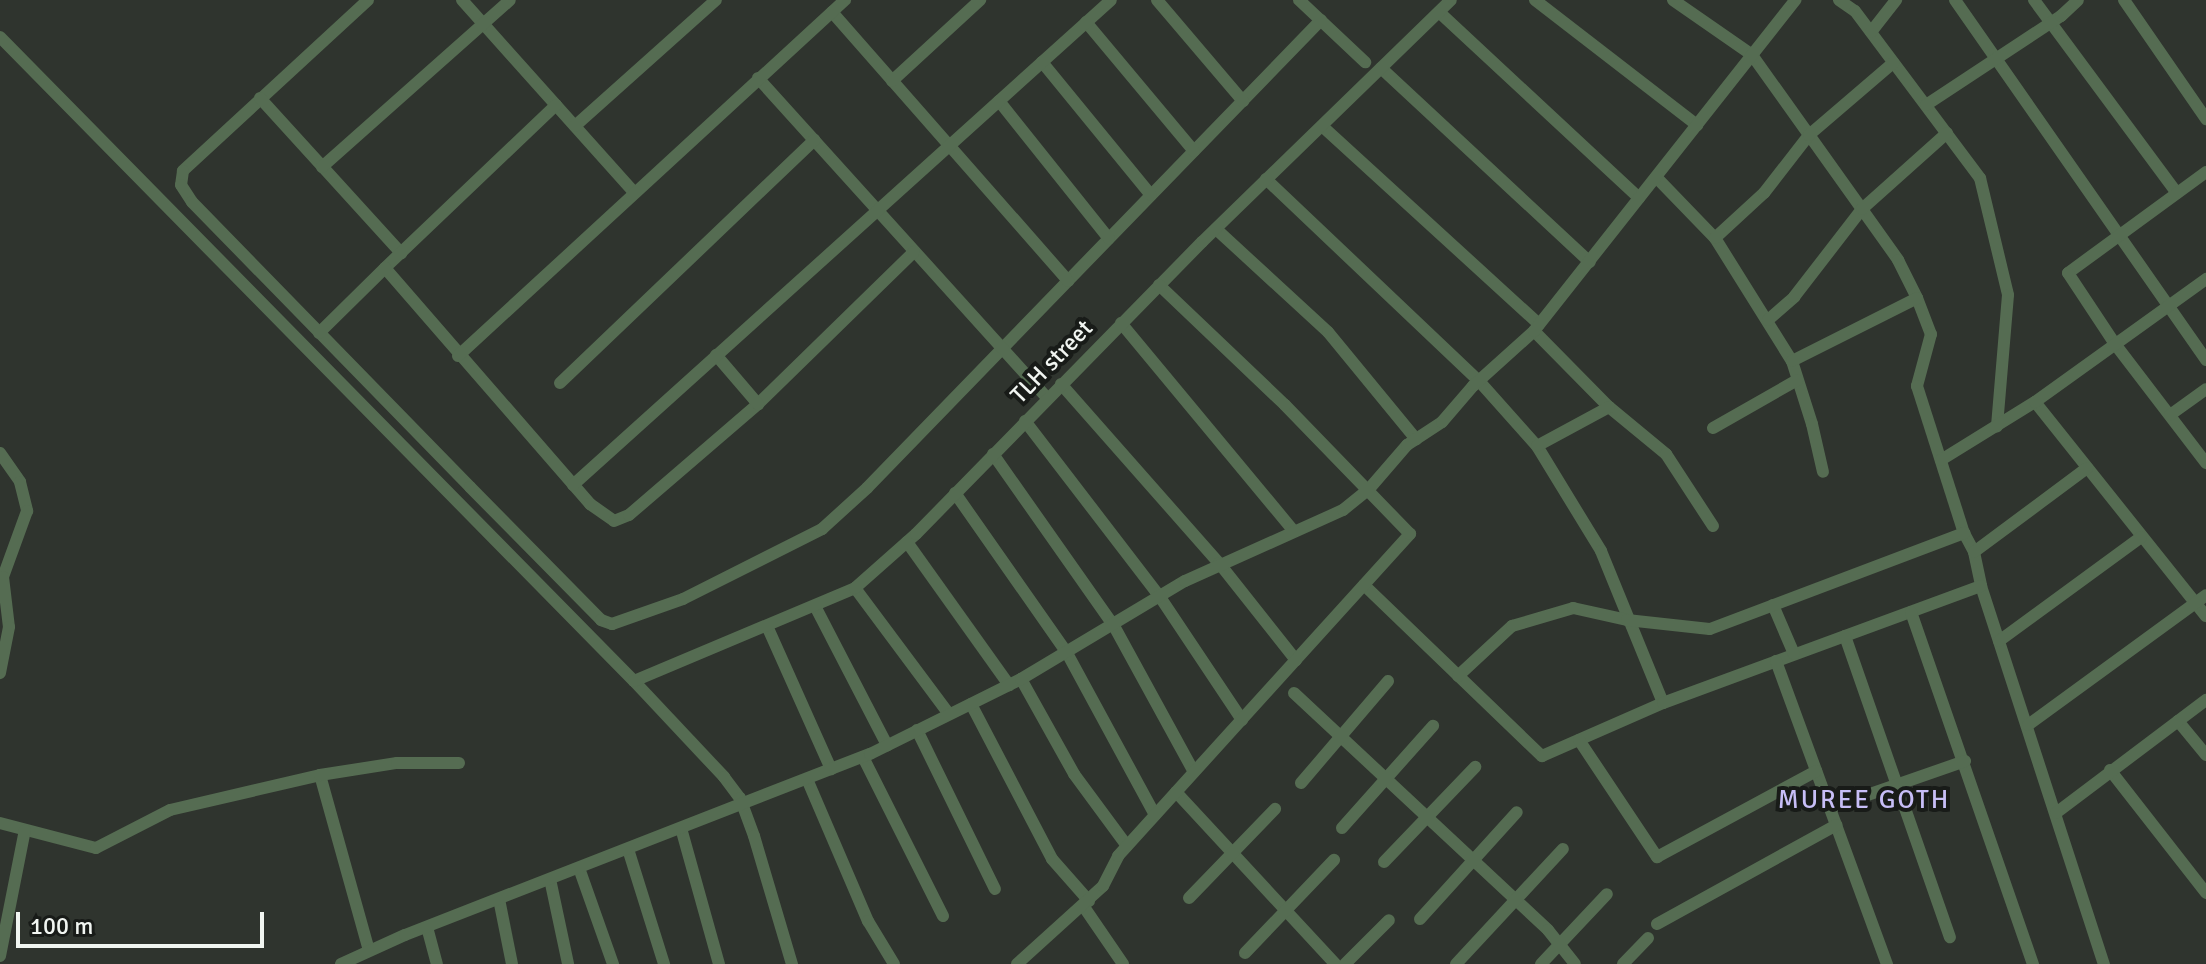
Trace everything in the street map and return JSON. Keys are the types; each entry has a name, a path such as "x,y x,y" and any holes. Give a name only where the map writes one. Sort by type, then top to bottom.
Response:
{"street":[{"path":"368,0 183,171 181,185 192,202 319,333 601,620 612,624 683,599 822,529 867,488 1321,20"},
{"path":"462,0 633,191"},
{"path":"322,167 510,0"},
{"path":"575,126 716,0"},
{"path":"458,356 633,191 845,0"},
{"path":"892,81 980,0"},
{"path":"573,485 1111,0"},
{"path":"1157,0 1243,101"},
{"path":"1299,0 1365,62"},
{"name":"TLH street","path":"634,681 855,588 907,542 1159,285 1451,0"},
{"path":"1535,0 1697,125"},
{"path":"1673,0 1752,55 1898,260 1917,298 1931,334 1917,386 1964,533 1974,552 1981,586 2104,964"},
{"path":"345,963 369,950 863,757 1015,682 1219,563 1343,510 1369,489 1416,439 1442,422 1479,381 1536,328 1795,0"},
{"path":"1839,0 1855,11 1980,178 2008,295 1997,427"},
{"path":"1871,32 1896,0"},
{"path":"1955,0 1998,58 2117,237 2206,360"},
{"path":"2034,0 2177,193"},
{"path":"1926,105 2052,22 2078,0"},
{"path":"2124,0 2206,119"},
{"path":"832,12 1068,281"},
{"path":"1439,12 1639,198"},
{"path":"1086,22 1194,151"},
{"path":"0,37 634,681 724,777 742,805 792,964"},
{"path":"1042,62 1151,195"},
{"path":"1715,238 1764,193 1809,135 1893,63"},
{"path":"1381,68 1590,262"},
{"path":"758,78 1047,398"},
{"path":"260,98 401,253"},
{"path":"999,101 1109,239"},
{"path":"319,333 556,105"},
{"path":"1322,126 1536,328 1609,407 1666,454 1713,526"},
{"path":"1768,320 1794,297 1862,209 1947,133"},
{"path":"560,383 814,140"},
{"path":"2206,172 2068,273 2115,344 2206,463"},
{"path":"1656,177 1715,238 1792,361 1823,472"},
{"path":"1266,179 1479,381 1537,446 1601,551 1663,703"},
{"path":"1216,229 1328,332 1416,439"},
{"path":"385,268 458,356 573,485 603,516 614,521 629,515 758,404 914,252"},
{"path":"1941,460 2035,402 2206,279"},
{"path":"1017,964 1103,886 1127,846 1410,534 1369,489 1159,285"},
{"path":"1792,361 1917,298"},
{"path":"1121,323 1293,530"},
{"path":"716,355 758,404"},
{"path":"1713,428 1797,380"},
{"path":"1061,384 1219,563 1296,660"},
{"path":"2170,415 2206,389"},
{"path":"2035,402 2141,537 2200,599 2206,616"},
{"path":"1537,446 1609,407"},
{"path":"1025,421 1160,597 1242,720"},
{"path":"0,453 20,482 27,511 3,577 9,627 0,673"},
{"path":"993,454 1114,626 1194,772"},
{"path":"1974,552 2087,468"},
{"path":"955,493 1067,653 1155,815"},
{"path":"1458,676 1512,626 1573,608 1627,620 1710,629 1964,533"},
{"path":"1999,641 2141,537"},
{"path":"907,542 1015,682 1074,774 1127,846"},
{"path":"1364,585 1542,756 1663,703 1981,586"},
{"path":"855,588 949,714"},
{"path":"2028,725 2200,599"},
{"path":"1773,605 1794,654"},
{"path":"815,606 887,745"},
{"path":"1911,612 2033,964"},
{"path":"767,626 831,769"},
{"path":"1845,636 1950,937"},
{"path":"1776,661 1887,964"},
{"path":"1301,783 1388,681"},
{"path":"1294,693 1516,900 1560,944 1575,964"},
{"path":"2056,813 2206,700"},
{"path":"971,704 1052,859 1086,904 1123,964"},
{"path":"2178,721 2206,755"},
{"path":"1342,828 1433,726"},
{"path":"917,730 995,889"},
{"path":"1579,740 1657,857 1816,771"},
{"path":"863,757 943,916"},
{"path":"1830,808 1965,761"},
{"path":"0,823 96,848 170,810 320,775 397,763 459,763"},
{"path":"1384,862 1475,767"},
{"path":"2110,770 2206,893"},
{"path":"320,775 369,950"},
{"path":"807,779 868,921 894,964"},
{"path":"1176,792 1335,964"},
{"path":"1189,898 1275,809"},
{"path":"1420,919 1517,812"},
{"path":"1657,924 1836,825"},
{"path":"681,828 719,964"},
{"path":"0,956 25,830"},
{"path":"628,849 664,964"},
{"path":"1456,964 1563,849"},
{"path":"1245,953 1334,860"},
{"path":"579,868 613,964"},
{"path":"550,879 568,964"},
{"path":"1541,964 1607,894"},
{"path":"499,899 512,964"},
{"path":"1345,964 1389,920"},
{"path":"427,927 437,964"},
{"path":"1623,964 1648,938"}],"district":[{"name":"MUREE GOTH","path":"1864,801"}]}
